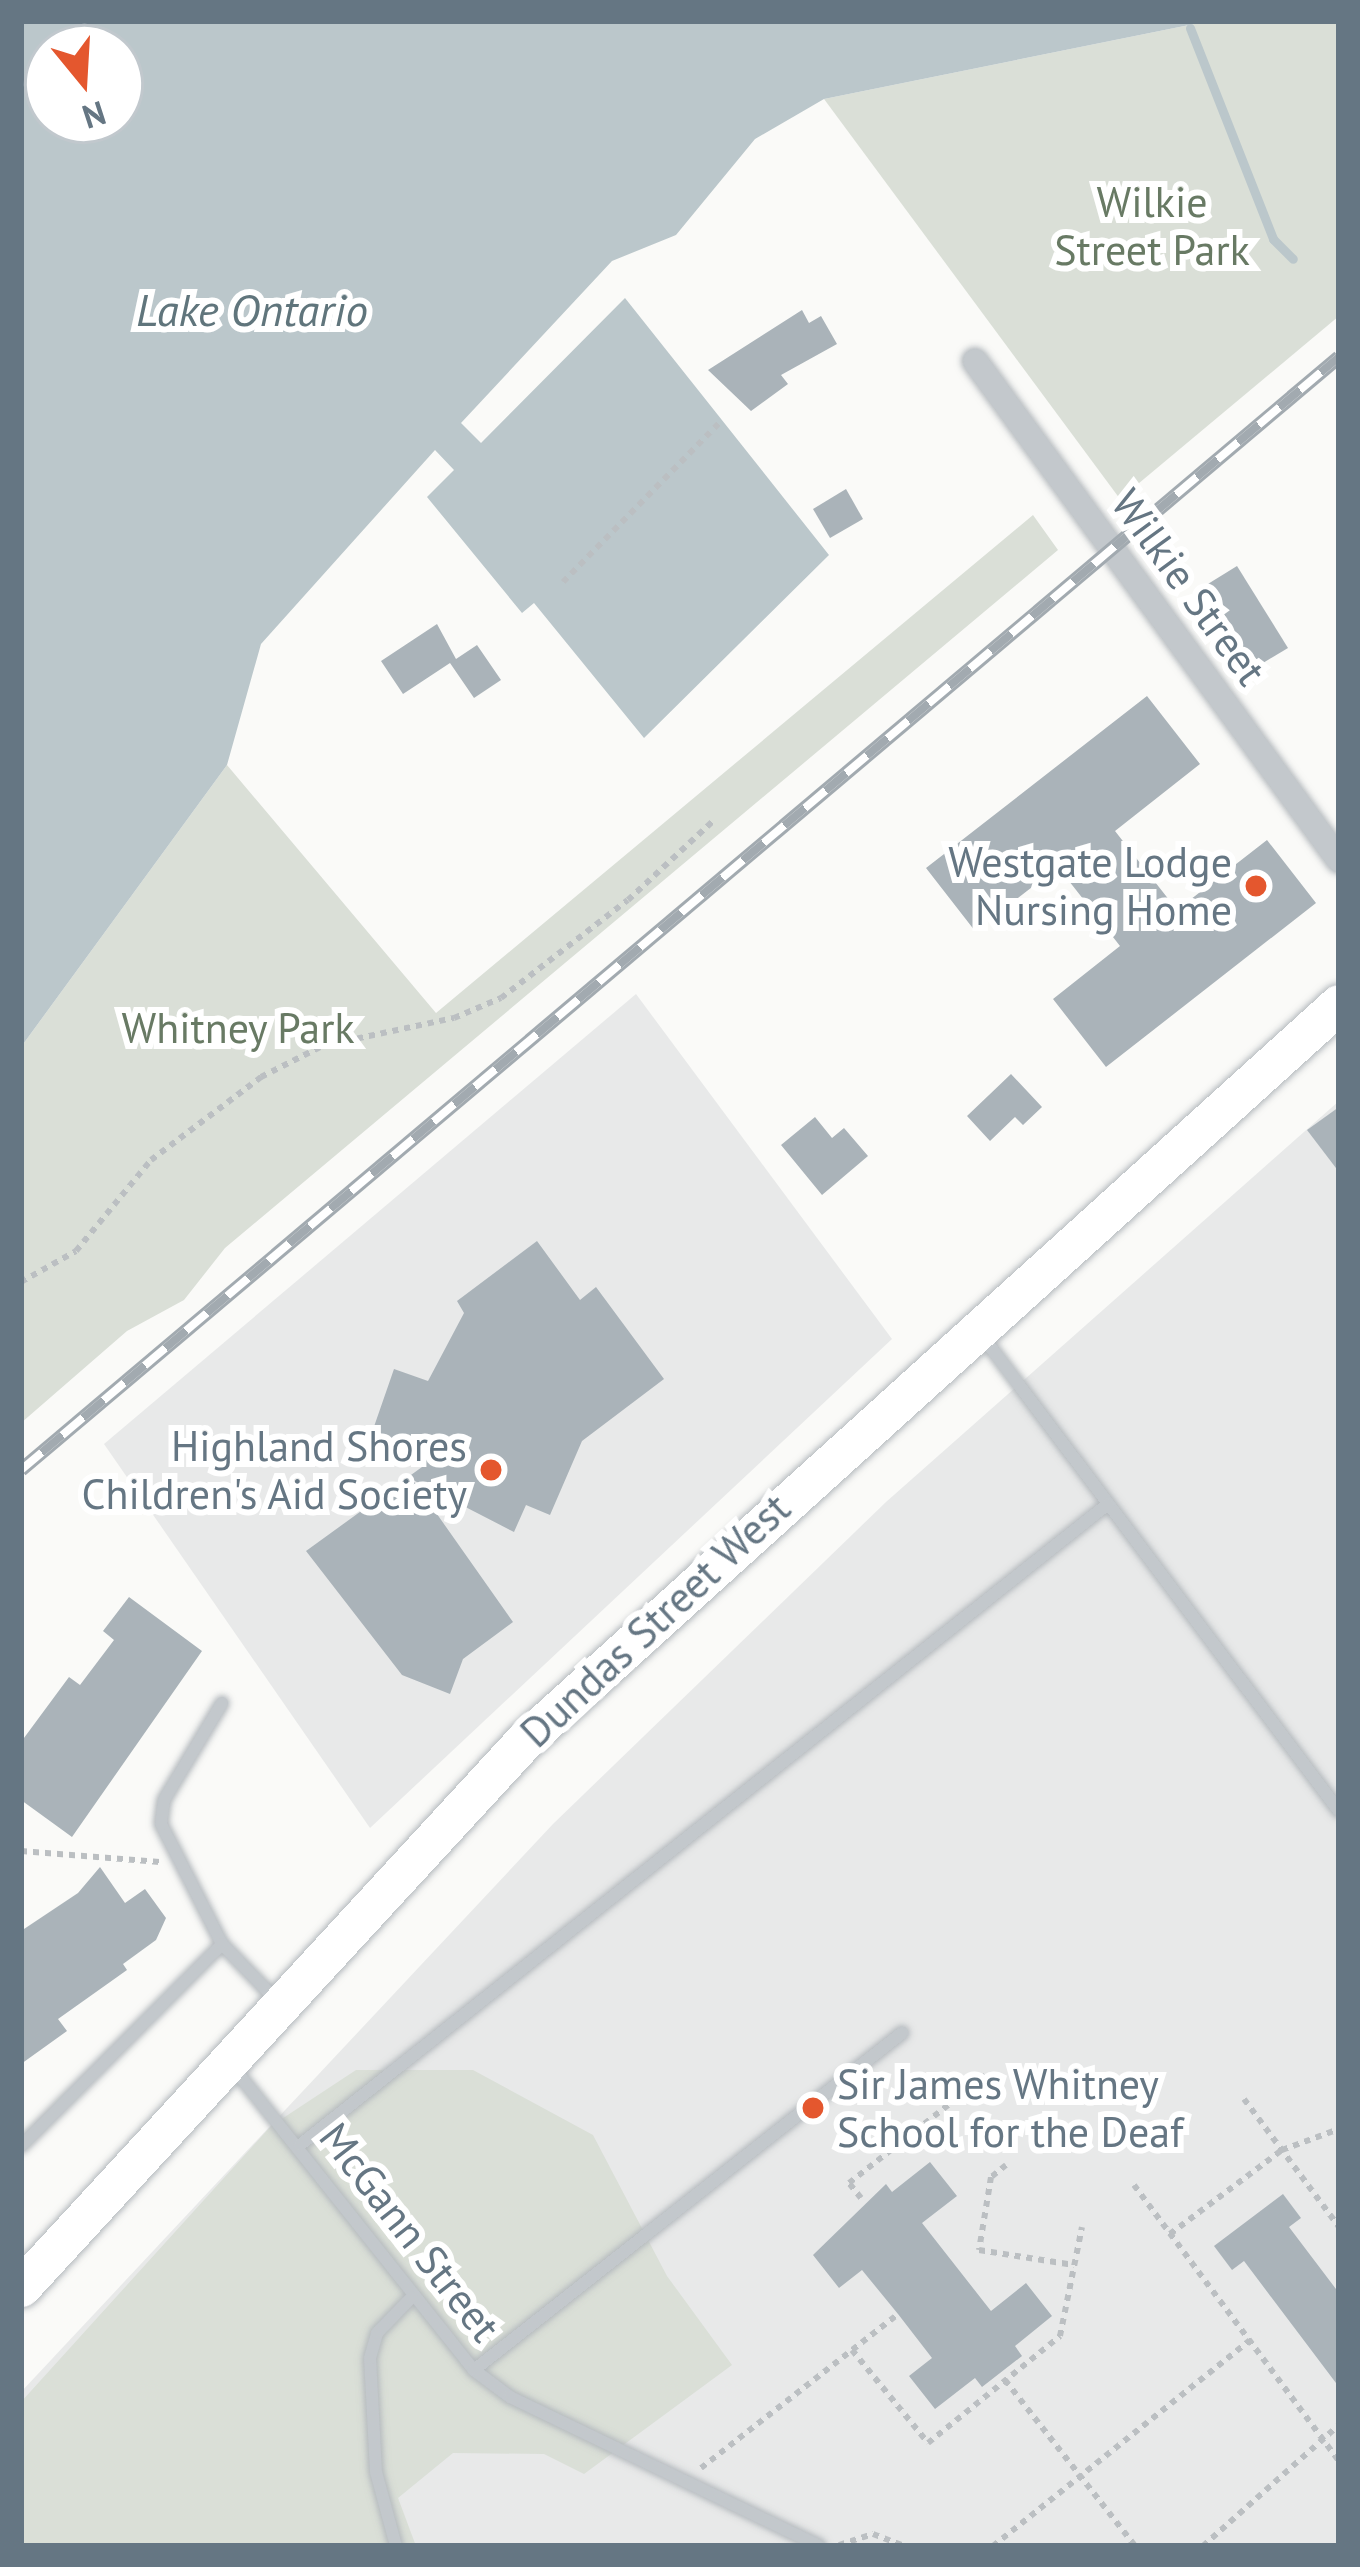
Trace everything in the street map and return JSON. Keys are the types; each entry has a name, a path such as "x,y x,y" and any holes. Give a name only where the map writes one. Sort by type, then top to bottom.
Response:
{"main road":[{"name":"Dundas Street West","path":"21,2288 523,1742 1339,1004"}],"street":[{"name":"Wilkie Street","path":"975,361 1339,860"}],"lane":[{"path":"976,1328 1339,1811"},
{"path":"300,2145 1108,1504"},
{"path":"222,1703 164,1800 161,1824 176,1863 222,1944 280,2004"},
{"path":"21,2146 222,1944"},
{"path":"474,2370 902,2033"},
{"name":"McGann Street","path":"227,2061 300,2145 412,2297 474,2370 510,2397 819,2546"},
{"path":"397,2546 376,2472 370,2358 384,2323 412,2297"}],"path":[{"path":"563,582 718,423"},
{"path":"21,1282 76,1251 152,1160 222,1103 322,1046 454,1018 501,998 628,901 712,823"},
{"path":"21,1851 176,1863"},
{"path":"861,2198 849,2183 991,2072"},
{"path":"1244,2099 1339,2227"},
{"path":"1170,2234 1282,2150 1339,2129"},
{"path":"1006,2165 991,2177 980,2250 1074,2265"},
{"path":"1134,2185 1339,2462"},
{"path":"852,2350 928,2443 1060,2336 1082,2227"},
{"path":"684,2481 898,2314"},
{"path":"993,2546 1078,2473 1250,2340"},
{"path":"1005,2380 1135,2546"},
{"path":"1203,2546 1339,2425"},
{"path":"836,2546 874,2534 904,2546"}],"shaded area":[{"path":"636,994 892,1339 370,1828 104,1444"},
{"name":"Sir James Whitney School for the Deaf","path":"1339,1101 1339,2546 21,2546 21,2392 553,1824 886,1502"}],"green space":[{"name":"Wilkie Street Park","path":"1209,21 1339,21 1339,316 1120,499 824,99"},
{"name":"Whitney Park","path":"1033,515 1058,550 225,1248 184,1300 127,1331 21,1423 21,1047 227,765 436,1013"},
{"path":"356,2070 473,2070 593,2135 667,2276 732,2365 584,2474 544,2454 453,2453 398,2498 416,2546 21,2546 21,2402 271,2126"}],"water":[{"name":"Lake Ontario","path":"21,21 1209,21 824,99 755,139 676,235 612,261 461,423 481,443 625,298 829,555 644,738 534,603 522,613 427,497 454,470 435,450 261,644 227,765 21,1047"}],"building":[{"path":"802,310 809,323 821,316 837,344 781,375 788,384 751,411 708,370"},
{"path":"846,489 863,519 830,538 813,509"},
{"path":"1237,566 1288,648 1253,669 1203,587"},
{"path":"437,624 456,659 477,645 501,680 474,698 450,663 403,694 381,661"},
{"name":"Westgate Lodge Nursing Home","path":"1147,696 1200,764 1115,831 1177,910 1267,840 1316,903 1106,1067 1053,999 1120,946 1058,867 975,931 926,868"},
{"path":"1011,1074 1042,1107 1023,1125 1015,1117 990,1141 967,1116"},
{"path":"1339,1107 1339,1172 1307,1130"},
{"path":"815,1117 832,1138 844,1128 868,1156 822,1195 781,1145"},
{"name":"Highland Shores Children's Aid Society","path":"537,1241 580,1300 596,1287 664,1379 582,1441 550,1515 526,1505 514,1532 413,1480 513,1622 463,1659 450,1694 402,1675 306,1551 422,1467 369,1441 394,1369 428,1381 464,1313 457,1301"},
{"path":"129,1597 202,1651 72,1837 21,1800 21,1742 69,1677 80,1685 114,1640 103,1631"},
{"path":"100,1867 125,1903 145,1889 166,1918 156,1940 123,1964 127,1970 58,2019 67,2031 21,2064 21,1931 78,1893"},
{"path":"930,2162 957,2196 922,2223 991,2311 1026,2283 1052,2316 1015,2346 1022,2356 982,2387 975,2378 935,2409 909,2376 932,2358 898,2314 862,2270 839,2288 813,2255 886,2184 892,2192"},
{"path":"1283,2194 1301,2218 1289,2227 1339,2293 1339,2387 1244,2261 1232,2270 1214,2246"}],"waterway":[{"path":"1190,28 1273,239 1293,259"}],"railway":[{"path":"21,1470 1339,357"}],"place":[{"name":"Westgate Lodge Nursing Home","path":"1256,886"},
{"name":"Highland Shores Children's Aid Society","path":"491,1470"},
{"name":"Sir James Whitney School for the Deaf","path":"813,2108"}]}
